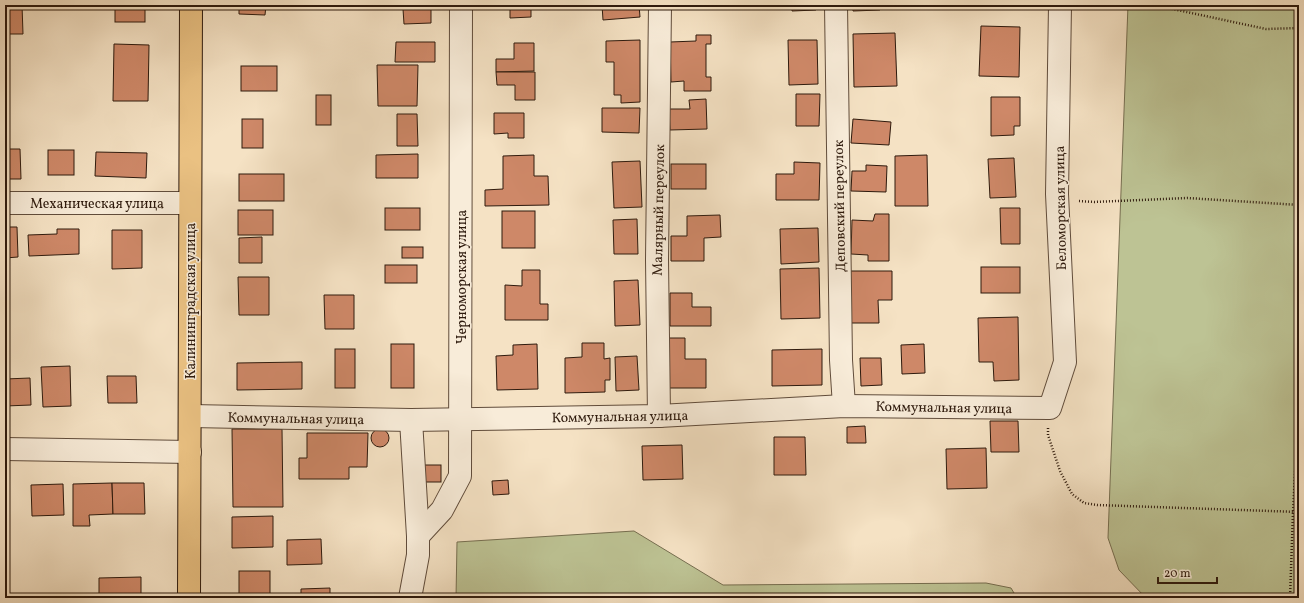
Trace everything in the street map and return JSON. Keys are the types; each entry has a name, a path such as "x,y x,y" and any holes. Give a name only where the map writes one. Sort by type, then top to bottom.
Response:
{"main road":[{"name":"Калининградская улица","path":"189,598 191,416 189,203 191,5"}],"street":[{"name":"Черноморская улица","path":"418,536 442,510 460,476 461,5"},
{"name":"Малярный переулок","path":"659,416 657,260 660,5"},
{"name":"Деповский переулок","path":"836,5 841,360 844,406"},
{"name":"Беломорская улица","path":"1050,408 1065,362 1057,194 1060,5"},
{"name":"Механическая улица","path":"5,203 189,203"},
{"name":"Коммунальная улица","path":"191,416 411,420 659,416 844,406 1050,408"},
{"path":"410,598 418,554 411,420"},
{"path":"5,449 190,452"}],"path":[{"path":"1154,5 1266,29 1299,28"},
{"path":"1057,194 1080,201 1187,198 1299,205"},
{"path":"1290,598 1292,512 1299,399"},
{"path":"1050,408 1048,435 1060,471 1072,494 1084,503 1098,505 1299,512"}],"green space":[{"path":"1128,5 1299,5 1299,598 1146,598 1119,570 1108,538"},
{"path":"634,531 723,585 986,583 1011,588 1017,598 456,598 457,542"}],"building":[{"path":"5,5 22,5 23,34 5,34"},
{"path":"115,5 145,5 145,22 115,22"},
{"path":"239,5 266,5 265,15 239,14"},
{"path":"337,5 367,5 367,8 337,9"},
{"path":"380,5 431,5 431,23 404,24 403,9 380,9"},
{"path":"510,5 553,5 553,7 531,8 531,17 510,18"},
{"path":"602,5 639,5 640,17 603,20"},
{"path":"672,5 687,5 687,7 672,7"},
{"path":"792,5 816,5 816,10 792,11"},
{"path":"853,5 880,5 880,10 853,11"},
{"path":"981,26 1020,27 1019,77 979,76"},
{"path":"895,33 897,86 854,87 853,34"},
{"path":"696,35 711,35 711,44 706,44 706,77 711,77 711,91 684,91 684,81 671,82 670,42 696,41"},
{"path":"640,40 640,102 621,103 621,95 614,95 614,62 606,62 606,41"},
{"path":"788,40 817,40 818,84 789,85"},
{"path":"396,42 435,42 435,62 395,62"},
{"path":"514,43 534,43 534,71 496,72 496,59 514,59"},
{"path":"114,44 149,45 148,101 113,101"},
{"path":"377,65 418,65 417,106 378,106"},
{"path":"241,66 277,66 277,91 241,91"},
{"path":"496,72 535,72 535,100 515,100 515,85 497,85"},
{"path":"796,94 820,94 819,126 796,126"},
{"path":"316,95 331,95 331,125 316,125"},
{"path":"991,97 1020,97 1020,126 1014,126 1014,135 991,136"},
{"path":"706,99 707,129 670,130 669,109 690,109 689,100"},
{"path":"602,108 640,108 639,133 602,132"},
{"path":"494,113 524,113 524,138 508,138 508,133 494,134"},
{"path":"397,114 417,114 418,146 397,146"},
{"path":"242,119 263,119 263,148 242,148"},
{"path":"853,119 891,122 889,145 851,143"},
{"path":"5,149 20,149 21,179 5,179"},
{"path":"48,150 74,150 74,175 48,175"},
{"path":"96,152 147,153 146,178 95,176"},
{"path":"418,154 418,178 376,178 376,155"},
{"path":"534,155 534,176 548,176 549,205 485,206 485,190 503,189 503,156"},
{"path":"927,155 928,206 895,206 895,156"},
{"path":"1014,158 1016,197 990,198 988,159"},
{"path":"640,161 642,207 614,208 612,162"},
{"path":"794,162 820,163 819,200 776,200 776,174 794,174"},
{"path":"671,164 706,164 706,189 671,189"},
{"path":"866,165 887,166 886,192 851,191 852,171 866,171"},
{"path":"239,174 284,174 284,201 239,201"},
{"path":"385,208 420,208 420,230 385,230"},
{"path":"1000,208 1020,208 1020,244 1001,244"},
{"path":"238,210 273,210 273,235 238,235"},
{"path":"502,211 535,211 535,248 502,248"},
{"path":"875,214 889,214 889,261 868,261 868,255 851,254 852,220 873,221"},
{"path":"720,215 721,237 704,238 704,261 671,261 671,236 687,236 687,216"},
{"path":"637,219 638,254 614,254 613,220"},
{"path":"5,227 17,227 18,257 5,258"},
{"path":"818,228 819,262 781,264 780,229"},
{"path":"57,229 79,229 79,254 29,256 28,235 57,234"},
{"path":"112,230 142,230 142,268 112,269"},
{"path":"262,237 262,263 239,263 239,238"},
{"path":"402,247 423,247 423,258 402,258"},
{"path":"385,265 417,265 417,283 385,283"},
{"path":"981,267 1020,267 1020,293 981,293"},
{"path":"819,268 820,318 781,319 780,269"},
{"path":"522,270 540,270 540,304 548,304 548,320 505,320 505,285 522,286"},
{"path":"850,271 892,271 892,300 878,300 879,323 850,323"},
{"path":"238,277 269,277 269,315 239,315"},
{"path":"638,280 640,325 615,326 614,281"},
{"path":"670,293 692,293 692,307 711,307 711,326 670,326"},
{"path":"324,295 354,295 354,329 325,329"},
{"path":"1018,317 1019,380 994,381 993,362 979,362 978,318"},
{"path":"668,338 685,338 685,359 706,359 706,388 668,388"},
{"path":"582,343 604,343 604,359 610,358 610,380 605,380 605,392 565,393 565,358 582,357"},
{"path":"391,344 414,344 414,388 391,388"},
{"path":"537,344 538,389 497,390 496,356 513,355 513,345"},
{"path":"924,344 925,373 902,374 901,345"},
{"path":"335,349 355,349 355,388 335,388"},
{"path":"822,349 822,385 772,386 772,350"},
{"path":"637,356 639,390 616,391 615,357"},
{"path":"860,358 881,358 882,385 861,386"},
{"path":"302,362 302,389 237,390 237,363"},
{"path":"70,366 71,406 43,407 41,367"},
{"path":"107,376 136,376 137,403 108,403"},
{"path":"30,378 31,405 5,406 5,379"},
{"path":"990,421 1018,421 1019,452 991,452"},
{"path":"865,426 866,443 847,443 847,427"},
{"path":"232,429 282,429 283,507 233,507"},
{"path":"380,429 386,432 389,438 386,444 380,447 374,444 371,438 374,432"},
{"path":"307,433 368,433 367,467 349,467 349,479 299,479 299,458 307,458"},
{"path":"774,437 805,437 806,475 774,475"},
{"path":"682,445 683,479 643,480 642,446"},
{"path":"986,448 987,488 947,489 946,449"},
{"path":"419,465 441,465 441,482 419,482"},
{"path":"508,480 509,494 493,495 492,481"},
{"path":"112,483 113,514 89,515 90,526 73,526 73,484"},
{"path":"112,483 144,483 145,514 113,514"},
{"path":"63,484 64,515 32,516 31,485"},
{"path":"273,516 273,547 232,548 232,517"},
{"path":"321,539 322,564 287,565 287,540"},
{"path":"239,571 270,571 270,598 239,598"},
{"path":"141,577 141,598 99,598 99,578"},
{"path":"330,588 330,598 301,598 301,589"}]}
